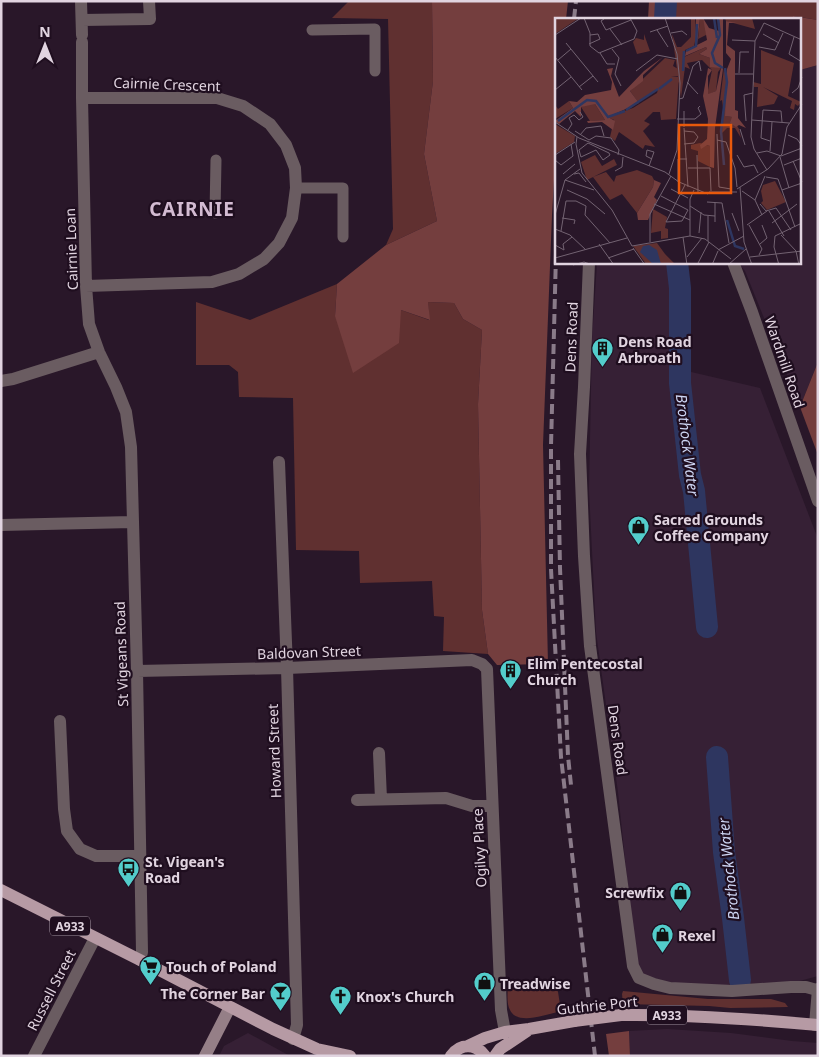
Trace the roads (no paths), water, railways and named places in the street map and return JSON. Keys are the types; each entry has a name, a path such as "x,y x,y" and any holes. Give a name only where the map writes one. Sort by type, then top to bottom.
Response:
{"main road":[{"name":"A933","path":"1,890 293,1039 317,1049 350,1056"},
{"path":"204,1056 230,1008"},
{"name":"Guthrie Port","path":"468,1046 505,1032 529,1030 574,1021 621,1015 663,1014 816,1025"},
{"name":"Guthrie Port","path":"495,1056 500,1049 529,1030"},
{"name":"A933","path":"449,1055 458,1049 468,1046"},
{"path":"468,1046 480,1049 485,1056"}],"street":[{"name":"Cairnie Loan","path":"81,1 86,286 89,324 99,352"},
{"path":"82,20 150,19 149,1"},
{"path":"312,30 375,29 375,71"},
{"name":"Cairnie Crescent","path":"82,98 217,98 243,106 270,124 286,145 295,168 296,188 292,218 279,243 264,259 239,274 204,283 86,286"},
{"path":"216,160 216,214"},
{"path":"296,188 343,188 343,237"},
{"name":"Dens Road","path":"589,264 580,454 584,556 590,646 633,966 639,978 670,988 732,991 791,987 818,989"},
{"name":"Wardmill Road","path":"734,264 818,501"},
{"path":"1,381 99,352"},
{"name":"St Vigeans Road","path":"99,352 126,412 131,447 142,952 140,960"},
{"name":"Howard Street","path":"279,462 297,1025 293,1039"},
{"path":"1,525 132,522"},
{"name":"Baldovan Street","path":"137,671 287,668 472,660 482,664"},
{"name":"Ogilvy Place","path":"482,664 487,669 501,1010 505,1032"},
{"path":"60,722 64,809 67,831 80,849 96,856 139,856"},
{"path":"379,753 381,799"},
{"path":"357,800 446,798 472,806 492,806"},
{"name":"Russell Street","path":"34,1056 95,938"},
{"path":"816,1025 818,989"}],"waterway":[{"name":"Brothock Water","path":"665,18 666,1"},
{"name":"Brothock Water","path":"677,264 680,288 680,383 690,475 694,491 707,627"},
{"name":"Brothock Water","path":"717,757 724,852 740,980"}],"railway":[{"path":"574,18 576,1"},
{"path":"556,264 551,446 551,569 561,757 595,1056"},
{"path":"558,460 560,568 568,756 571,785"}],"place":[{"name":"Dens Road Arbroath","path":"602,368"},
{"name":"Sacred Grounds Coffee Company","path":"638,546"},
{"name":"Elim Pentecostal Church","path":"511,690"},
{"name":"St. Vigean's Road","path":"129,888"},
{"name":"Screwfix","path":"680,911"},
{"name":"Rexel","path":"662,954"},
{"name":"Touch of Poland","path":"150,985"},
{"name":"Treadwise","path":"484,1002"},
{"name":"The Corner Bar","path":"281,1012"},
{"name":"Knox's Church","path":"340,1015"}],"district":[{"name":"CAIRNIE","path":"192,209"}]}
